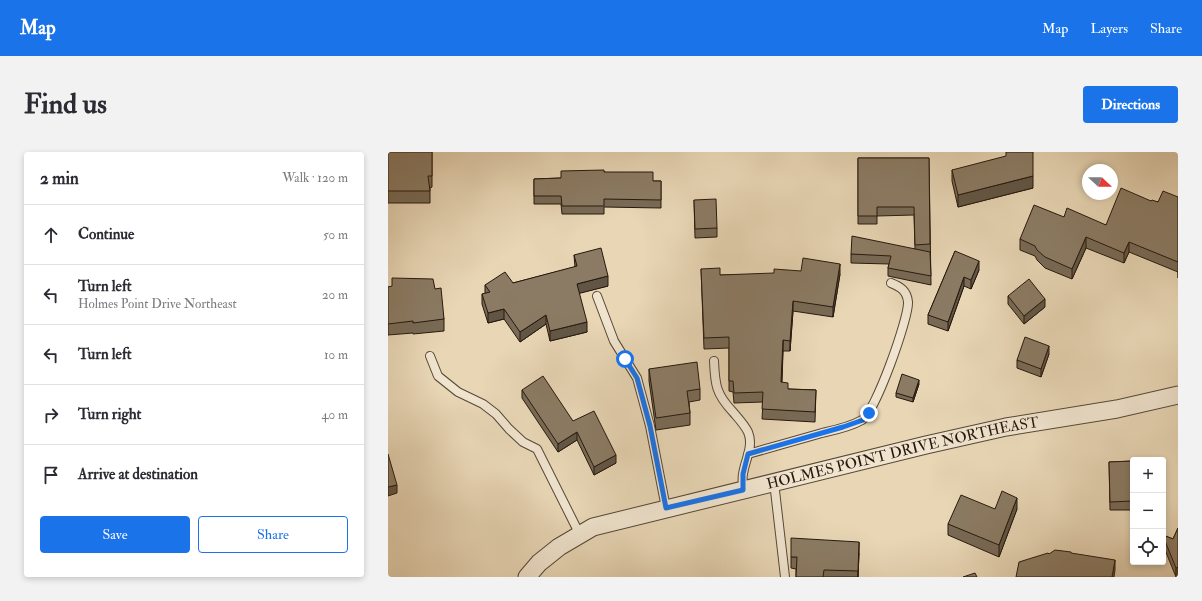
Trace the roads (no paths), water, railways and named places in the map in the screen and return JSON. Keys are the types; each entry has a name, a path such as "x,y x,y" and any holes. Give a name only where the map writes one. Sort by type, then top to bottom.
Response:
{"street":[{"name":"HOLMES POINT DRIVE NORTHEAST","path":"527,577 539,563 559,547 593,527 926,445 1006,427 1117,409 1178,395"}],"lane":[{"path":"748,454 843,427 863,420 869,413 880,391 898,342 908,303 905,291 897,285 891,283"},
{"path":"597,296 614,341 637,378 650,426 666,508"},
{"path":"430,356 438,376 458,392 483,404 496,414 523,442 537,449 580,535"},
{"path":"714,361 715,378 718,391 748,432 750,442 743,474 743,490"},
{"path":"774,482 785,577"}]}
